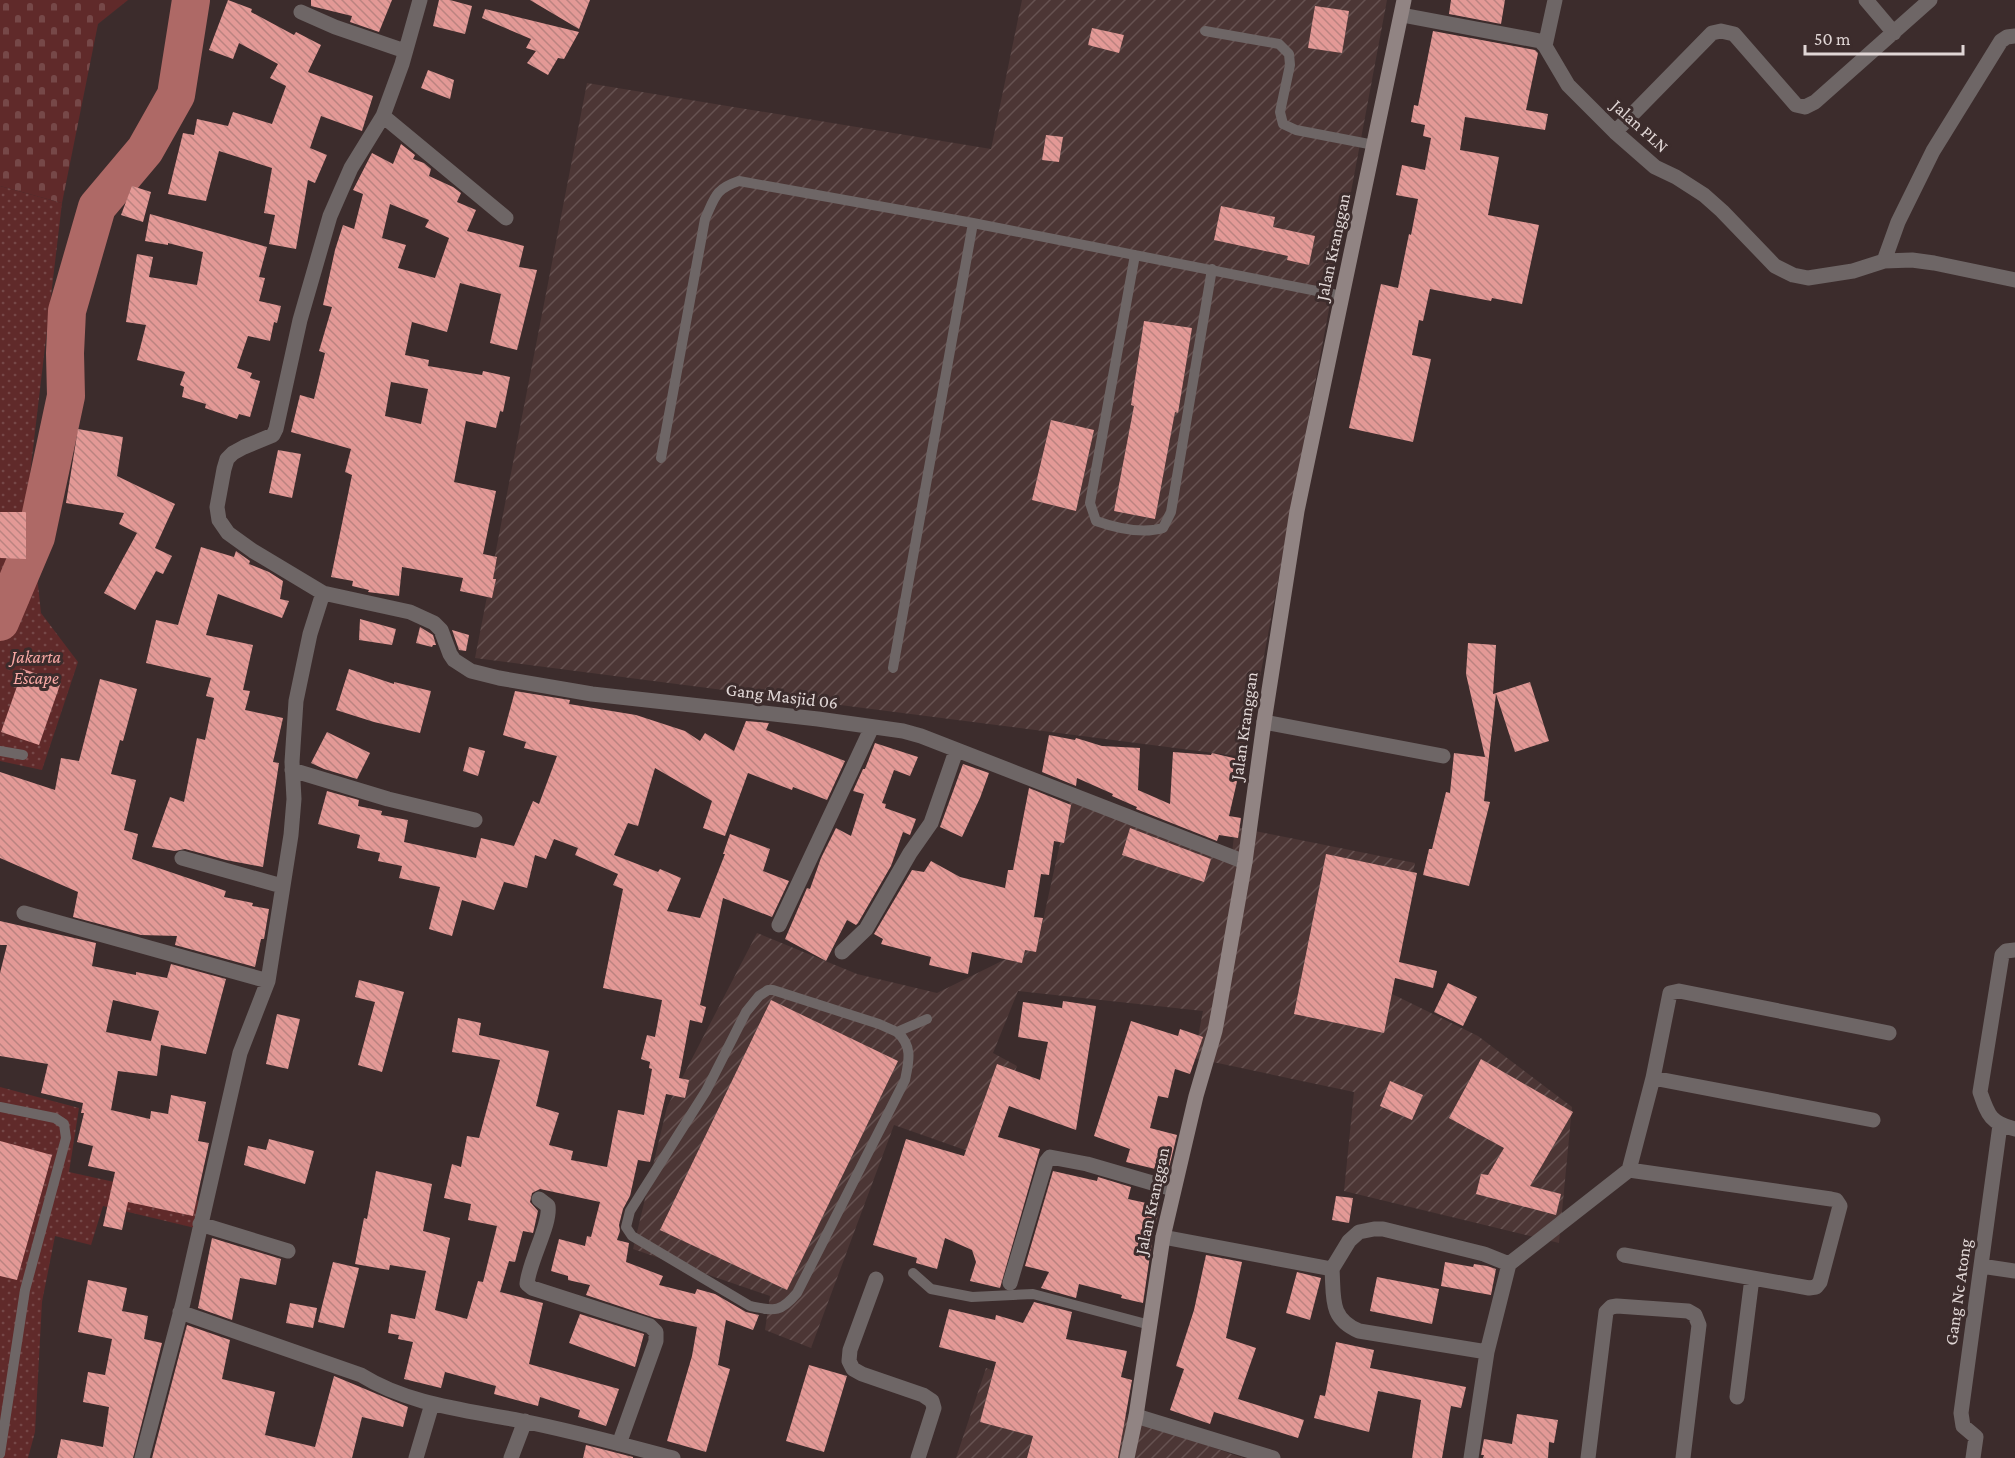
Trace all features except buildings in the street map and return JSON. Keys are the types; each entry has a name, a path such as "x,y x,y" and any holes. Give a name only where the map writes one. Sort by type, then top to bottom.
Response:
{"main road":[{"name":"Jalan Kranggan","path":"1127,1458 1136,1416 1163,1237 1196,1096 1215,1030 1245,862 1297,511 1403,8"}],"street":[{"name":"Gang Masjid 06","path":"420,0 383,117 351,168 330,216 308,291 276,429 273,435 232,453 227,459 217,507 219,520 228,533 253,551 323,593 410,612 428,619 441,630 454,660 463,667 481,674 592,694 903,731 1245,862"},
{"path":"1545,46 1555,0"},
{"path":"1866,0 1894,33"},
{"path":"1615,132 1712,33 1721,31 1734,34 1796,105 1805,108 1815,102 1930,0"},
{"path":"1403,8 1540,41 1545,46"},
{"path":"301,12 335,27 405,51"},
{"path":"1884,261 1898,222 1933,151 2001,41 2015,36"},
{"name":"Jalan PLN","path":"1545,46 1568,85 1615,132 1655,167 1704,195 1775,266 1793,275 1808,278 1853,271 1884,261 1912,260 1934,262 2015,280"},
{"path":"383,117 506,218"},
{"path":"142,1458 180,1312 240,1053 268,981 291,835 296,700 310,634 323,593"},
{"path":"1264,722 1443,756"},
{"path":"779,925 872,726"},
{"path":"842,952 866,929 910,853 931,823 956,751"},
{"path":"292,770 388,799 475,820"},
{"path":"182,858 282,886"},
{"path":"24,913 268,981"},
{"path":"2008,1127 1988,1113 1980,1092 2002,956 2006,951 2015,950"},
{"path":"1471,1458 1488,1352 1509,1264 1629,1170 1653,1078 1670,993 1674,991 1889,1033"},
{"path":"1653,1078 1873,1120"},
{"name":"Gang Nc Atong","path":"1972,1458 1976,1437 1963,1426 1961,1413 1982,1266 2008,1127"},
{"path":"1010,1283 1046,1162 1050,1157 1087,1164 1173,1189"},
{"path":"1624,1255 1809,1288 1816,1287 1820,1282 1840,1206 1839,1202 1831,1199 1629,1170"},
{"path":"539,1199 548,1206 549,1214 535,1251 527,1284 532,1288 650,1326 656,1332 656,1341 619,1444"},
{"path":"200,1224 288,1251"},
{"path":"1488,1352 1359,1331 1348,1326 1335,1310 1332,1269 1344,1248 1359,1232 1374,1229 1383,1229 1484,1254 1509,1264"},
{"path":"1163,1237 1332,1269"},
{"path":"1982,1266 2015,1271"},
{"path":"1737,1397 1752,1278"},
{"path":"876,1279 850,1350 849,1361 853,1369 862,1374 923,1395 933,1401 934,1408 918,1458"},
{"path":"1588,1458 1606,1312 1611,1307 1617,1306 1688,1311 1695,1315 1700,1325 1683,1458"},
{"path":"180,1312 361,1375 372,1382 432,1404 525,1421 673,1458"},
{"path":"416,1458 432,1404"},
{"path":"1136,1416 1273,1458"},
{"path":"511,1458 525,1421"}],"lane":[{"path":"1205,31 1280,44 1289,54 1290,65 1280,112 1283,124 1296,130 1374,145"},
{"path":"661,458 705,219 715,196 724,186 739,181 973,223 1342,296"},
{"path":"892,668 973,223"},
{"path":"1135,255 1090,503 1096,521 1110,526 1154,531 1163,528 1171,512 1212,269"},
{"path":"0,751 23,755"},
{"path":"897,1032 906,1040 908,1051 904,1080 797,1293 785,1307 770,1310 750,1306 632,1236 626,1227 630,1211 706,1091 746,1012 759,996 768,990 773,990 879,1024 897,1032 927,1020"},
{"path":"0,1107 56,1118 64,1124 66,1138 25,1290 0,1454"},
{"path":"913,1273 931,1290 972,1298 1033,1294 1150,1325"}],"shaded area":[{"path":"1022,0 1387,0 1245,757 475,658 587,83 991,149"},
{"path":"1072,789 1232,853 1235,827 1415,863 1388,992 1478,1036 1572,1107 1559,1243 1344,1191 1354,1092 1194,1058 1203,1011 1018,991 993,1053 1017,1066 982,1156 894,1125 811,1348 765,1330 770,1296 633,1249 667,1107 757,933 857,974 937,993 1038,943"},
{"path":"986,1368 1243,1458 956,1458"}],"green space":[{"path":"0,0 128,0 98,24 62,203 0,186"},
{"name":"Jakarta Escape","path":"0,186 62,203 28,491 41,613 78,662 42,770 0,761"},
{"path":"0,1087 79,1108 69,1172 200,1201 195,1228 103,1206 91,1245 55,1236 42,1302 35,1432 28,1458 0,1458"}],"waterway":[{"path":"0,622 36,537 66,396 67,311 97,207 145,150 176,95 191,0"}]}
